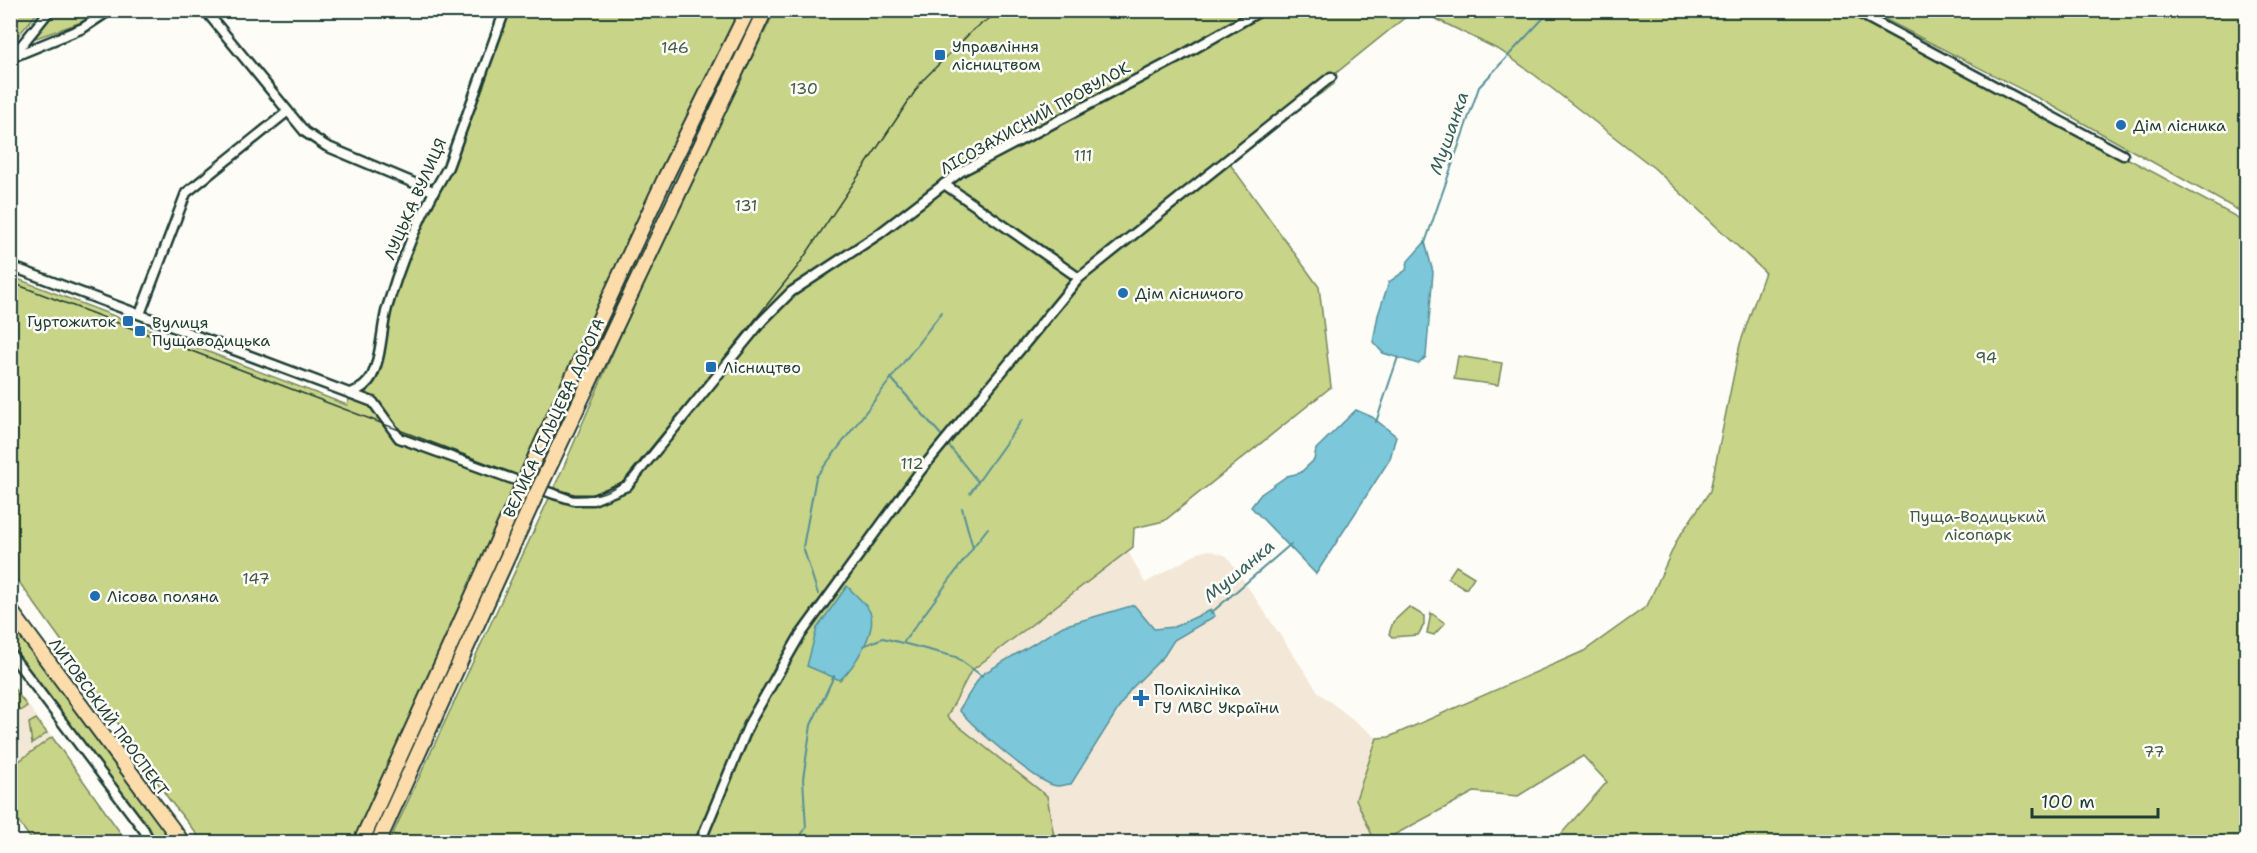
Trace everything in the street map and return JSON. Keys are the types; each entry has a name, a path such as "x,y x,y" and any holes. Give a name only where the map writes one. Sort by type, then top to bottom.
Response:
{"main road":[{"name":"ВЕЛИКА КІЛЬЦЕВА ДОРОГА","path":"361,843 536,456 667,174 748,10"},
{"name":"ВЕЛИКА КІЛЬЦЕВА ДОРОГА","path":"378,843 533,501 765,10"},
{"name":"ЛИТОВСЬКИЙ ПРОСПЕКТ","path":"10,610 182,843"}],"street":[{"path":"11,57 50,10"},
{"path":"11,57 61,38 110,10"},
{"path":"205,10 305,132 326,146 434,191"},
{"name":"ЛУЦЬКА ВУЛИЦЯ","path":"351,393 366,385 376,365 383,320 391,293 434,191 448,167 505,10"},
{"name":"ЛІСОЗАХИСНИЙ ПРОВУЛОК","path":"10,266 373,402 399,438 574,500 605,498 627,486 762,321 791,292 879,234 960,172 1174,60 1262,10"},
{"path":"1853,10 2123,155"},
{"path":"700,843 750,722 799,637 921,470 1078,278 1331,77"},
{"path":"140,314 186,193 287,112"},
{"path":"944,184 1078,278"},
{"path":"10,653 144,830 150,843"}],"shaded area":[{"name":"Поліклініка ГУ МВС України","path":"1209,550 1227,556 1319,693 1377,738 1356,798 1375,842 1055,842 1047,796 947,717 971,671 1128,551 1145,583 1200,552"},
{"path":"10,681 52,737 11,767 10,767"}],"green space":[{"path":"10,11 39,11 11,44"},
{"path":"57,11 98,11 82,22 36,38 36,30"},
{"name":"147","path":"505,11 748,11 361,842 203,842 168,798 74,658 11,571 10,276 347,405 351,393 372,376 391,293 448,167"},
{"path":"775,11 1413,11 1335,74 1334,84 1316,97 1307,97 1227,160 1319,287 1331,387 1164,521 1134,528 1133,547 971,671 947,717 1047,796 1055,842 389,842 564,466 660,244"},
{"name":"Пуща-Водицький лісопарк","path":"1420,11 1853,11 2242,220 2245,214 2042,100 1869,11 2246,11 2246,842 1547,842 1561,834 1607,782 1583,756 1518,796 1474,792 1381,842 1375,842 1356,799 1377,738 1389,737 1584,651 1647,606 1677,540 1710,491 1740,344 1765,272 1654,168 1536,76 1501,51"},
{"path":"1458,356 1502,363 1498,385 1454,379"},
{"path":"1456,566 1474,577 1466,589 1448,578"},
{"path":"1409,607 1424,616 1424,625 1418,635 1392,637 1389,634 1393,622"},
{"path":"1431,613 1445,623 1434,635 1427,633"},
{"path":"10,617 174,842 154,842 147,829 11,645"},
{"path":"10,683 27,706 20,711 11,698"},
{"path":"36,719 47,733 32,744 29,723"},
{"path":"52,737 127,842 33,842 11,811 11,767"}],"water":[{"path":"1425,242 1433,272 1426,357 1418,364 1383,353 1373,342 1378,315 1389,282 1406,270 1408,261"},
{"path":"1356,410 1372,417 1396,436 1390,459 1316,574 1251,507 1261,494 1287,476 1300,473 1314,460 1316,449"},
{"path":"847,586 863,602 872,620 863,649 840,680 807,666 817,628"},
{"path":"1134,605 1154,629 1174,627 1211,610 1215,616 1174,640 1164,656 1130,690 1071,784 1057,786 1035,776 991,741 959,710 981,675 1063,626"}],"waterway":[{"name":"Мушанка","path":"1425,243 1479,87 1551,10"},
{"path":"818,594 803,547 816,477 942,312"},
{"name":"Мушанка","path":"1376,422 1398,357"},
{"path":"891,378 942,436"},
{"path":"970,493 1022,420"},
{"path":"950,447 978,482"},
{"path":"903,643 973,548 962,508"},
{"path":"973,547 988,528"},
{"name":"Мушанка","path":"1211,613 1291,544"},
{"name":"Мушанка","path":"863,646 883,638 956,657 982,676"},
{"name":"Мушанка","path":"796,842 806,828 803,779 811,725 834,676"}],"tram line":[{"path":"10,282 573,496 590,496 610,490 630,476 798,266 922,81 974,29 1002,10"}],"place":[{"name":"Управління лісництвом","path":"940,55"},
{"name":"Дім лісника","path":"2121,125"},
{"name":"Дім лісничого","path":"1123,293"},
{"name":"Гуртожиток","path":"128,321"},
{"name":"Вулиця Пущаводицька","path":"140,331"},
{"name":"Лісництво","path":"711,367"},
{"name":"Лісова поляна","path":"95,596"},
{"name":"Поліклініка ГУ МВС України","path":"1141,698"}],"park label":[{"name":"146","path":"675,47"},
{"name":"130","path":"804,88"},
{"name":"111","path":"1083,155"},
{"name":"131","path":"746,205"},
{"name":"94","path":"1986,357"},
{"name":"112","path":"912,463"},
{"name":"77","path":"2154,751"}]}
